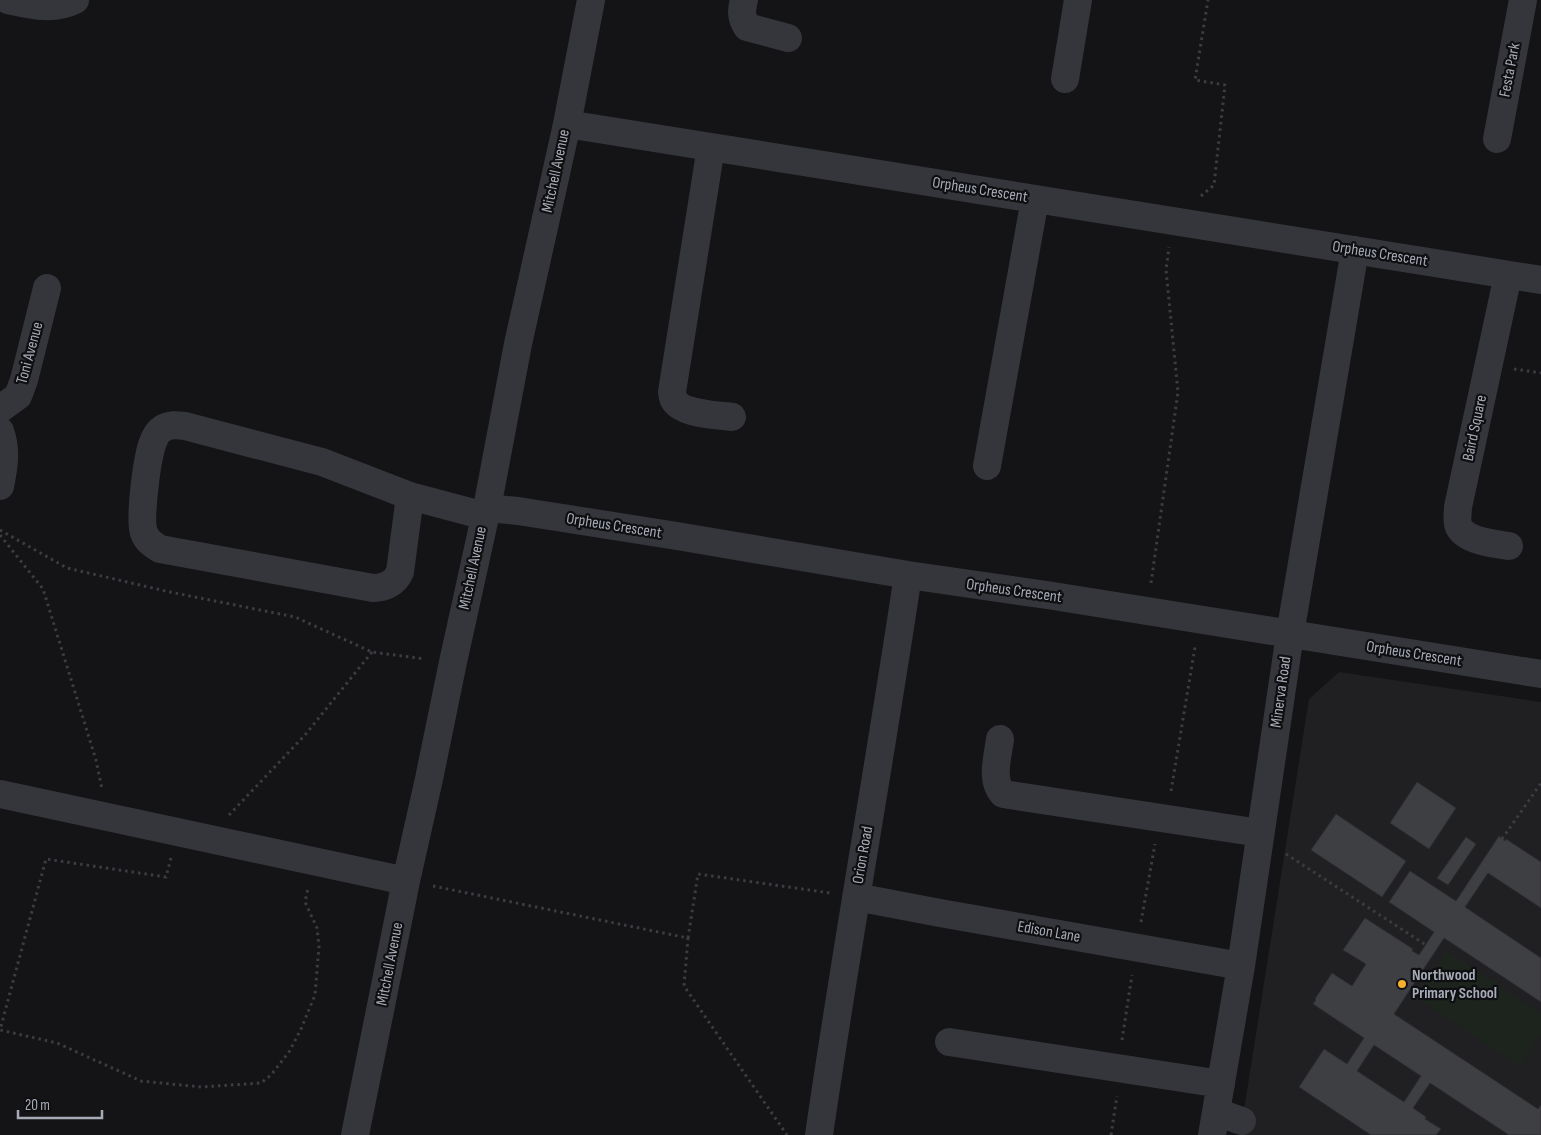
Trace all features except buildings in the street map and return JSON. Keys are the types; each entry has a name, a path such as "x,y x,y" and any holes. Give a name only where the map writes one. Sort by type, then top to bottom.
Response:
{"street":[{"path":"8,0 50,7 75,0"},
{"name":"Mitchell Avenue","path":"355,1135 418,883 429,779 486,512 518,344 567,124 591,0"},
{"path":"744,0 741,13 742,20 747,27 788,38"},
{"path":"1065,79 1078,0"},
{"name":"Festa Park","path":"1497,139 1523,0"},
{"name":"Orpheus Crescent","path":"567,124 1541,280"},
{"path":"711,147 672,392 674,399 684,408 697,412 732,417"},
{"path":"987,466 1035,199"},
{"name":"Minerva Road","path":"1214,1124 1242,966 1290,634 1355,250"},
{"name":"Baird Square","path":"1508,274 1458,507 1458,526 1464,533 1473,538 1509,546"},
{"name":"Toni Avenue","path":"0,409 18,396 24,380 47,288"},
{"name":"Orpheus Crescent","path":"410,496 400,572 398,577 381,588 160,549 147,539 142,527 145,478 156,435 162,429 172,425 185,426 322,462 410,496 486,512 518,511 908,575 1200,619 1541,674"},
{"path":"0,431 4,444 4,466 0,486"},
{"name":"Orion Road","path":"819,1135 908,575"},
{"path":"1000,739 995,782 1003,794 1166,819 1259,842"},
{"path":"0,794 418,883"},
{"name":"Edison Lane","path":"856,897 940,914 1242,966"},
{"path":"949,1042 1221,1084"},
{"path":"1214,1124 1242,1121"}],"path":[{"path":"1147,611 1178,392 1166,270 1173,221 1214,186 1225,85 1195,80 1208,0"},
{"path":"0,530 67,568 170,592 295,617 372,652 425,658"},
{"path":"0,535 43,589 96,760 107,816"},
{"path":"1111,1135 1116,1107 1118,1068 1155,839 1166,819 1200,619"},
{"path":"207,838 305,735 372,652"},
{"path":"1502,839 1541,783"},
{"path":"1259,842 1287,854 1426,945"},
{"path":"172,855 166,876 46,859 0,1030 56,1043 141,1081 201,1087 261,1083 271,1075 289,1052 315,995 318,946 317,928 305,902 314,861"},
{"path":"787,1135 684,986 688,938 698,874 856,897"},
{"path":"418,883 688,938"}],"shaded area":[{"name":"Northwood Primary School","path":"1339,672 1541,702 1541,1135 1240,1135 1309,699"},
{"path":"1447,951 1541,1013 1541,1034 1519,1066 1417,998"}],"place":[{"name":"Northwood Primary School","path":"1402,984"}]}
